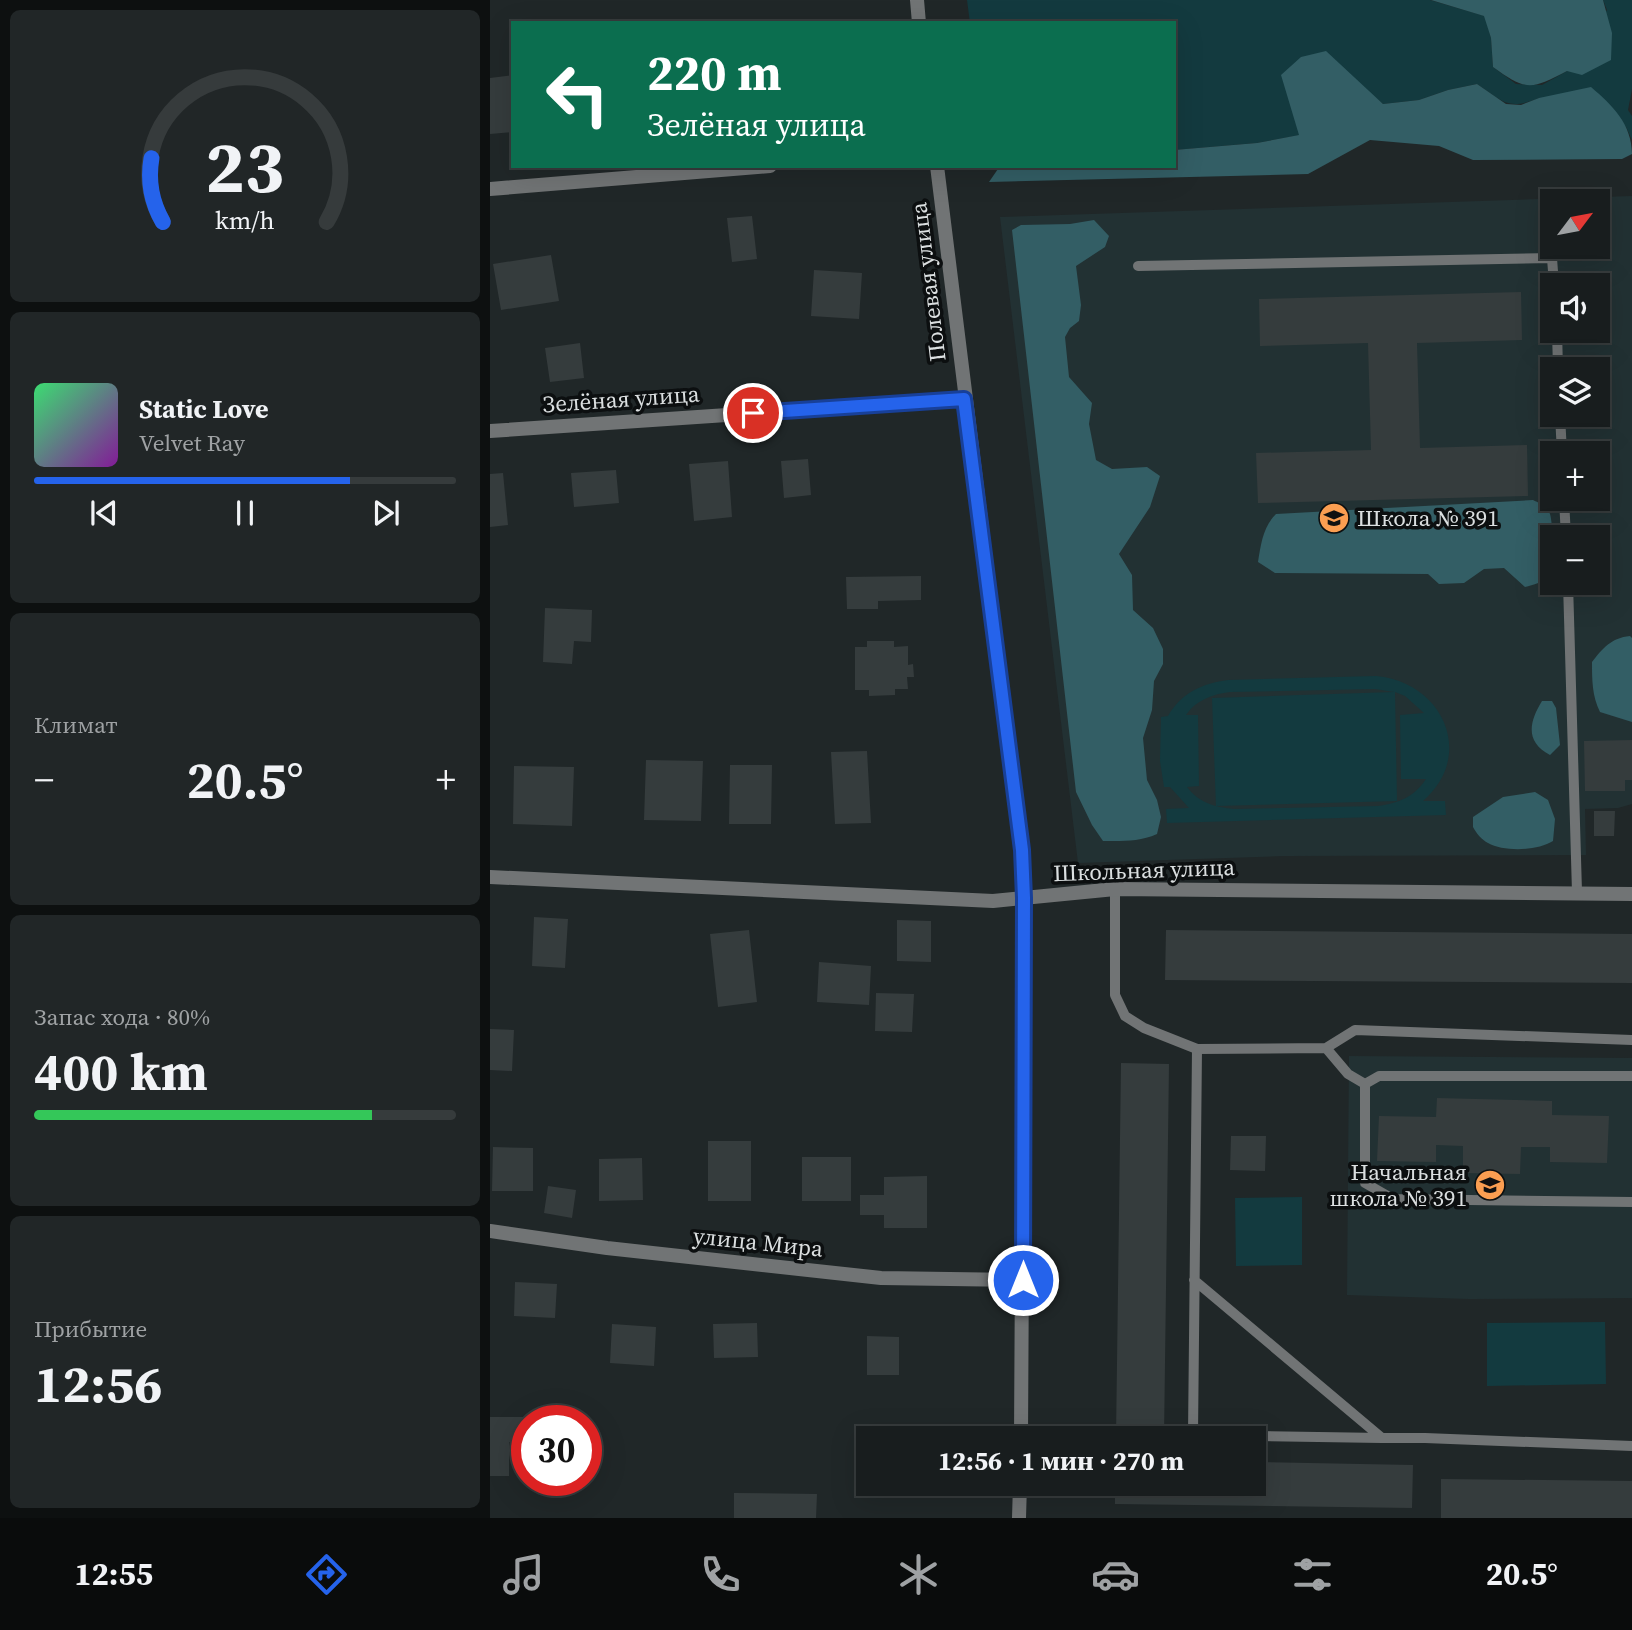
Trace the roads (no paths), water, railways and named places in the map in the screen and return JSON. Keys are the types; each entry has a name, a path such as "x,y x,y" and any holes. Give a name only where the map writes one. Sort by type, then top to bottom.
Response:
{"street":[{"path":"917,0 919,21"},
{"path":"490,189 746,168"},
{"name":"Полевая улица","path":"937,168 1022,850 1021,1426"},
{"name":"Зелёная улица","path":"490,431 964,399"},
{"name":"Школьная улица","path":"490,877 962,900 1024,898 1115,889 1632,894"},
{"name":"улица Мира","path":"490,1231 607,1248 881,1278 1023,1280"},
{"path":"1019,1518 1020,1496"}],"lane":[{"path":"1138,267 1552,258 1553,273"},
{"path":"1568,595 1577,892"},
{"path":"1115,889 1115,995 1125,1016 1144,1028 1197,1049 1326,1048 1355,1030 1632,1040"},
{"path":"1326,1048 1348,1074 1365,1084"},
{"path":"1197,1049 1193,1435 1425,1438 1632,1446"},
{"path":"1365,1084 1379,1076 1632,1076"},
{"path":"1365,1084 1364,1183 1393,1199 1632,1199"},
{"path":"1194,1280 1382,1438"}],"place":[{"name":"Школа № 391","path":"1334,518"},
{"name":"Начальная школа № 391","path":"1490,1185"}]}
